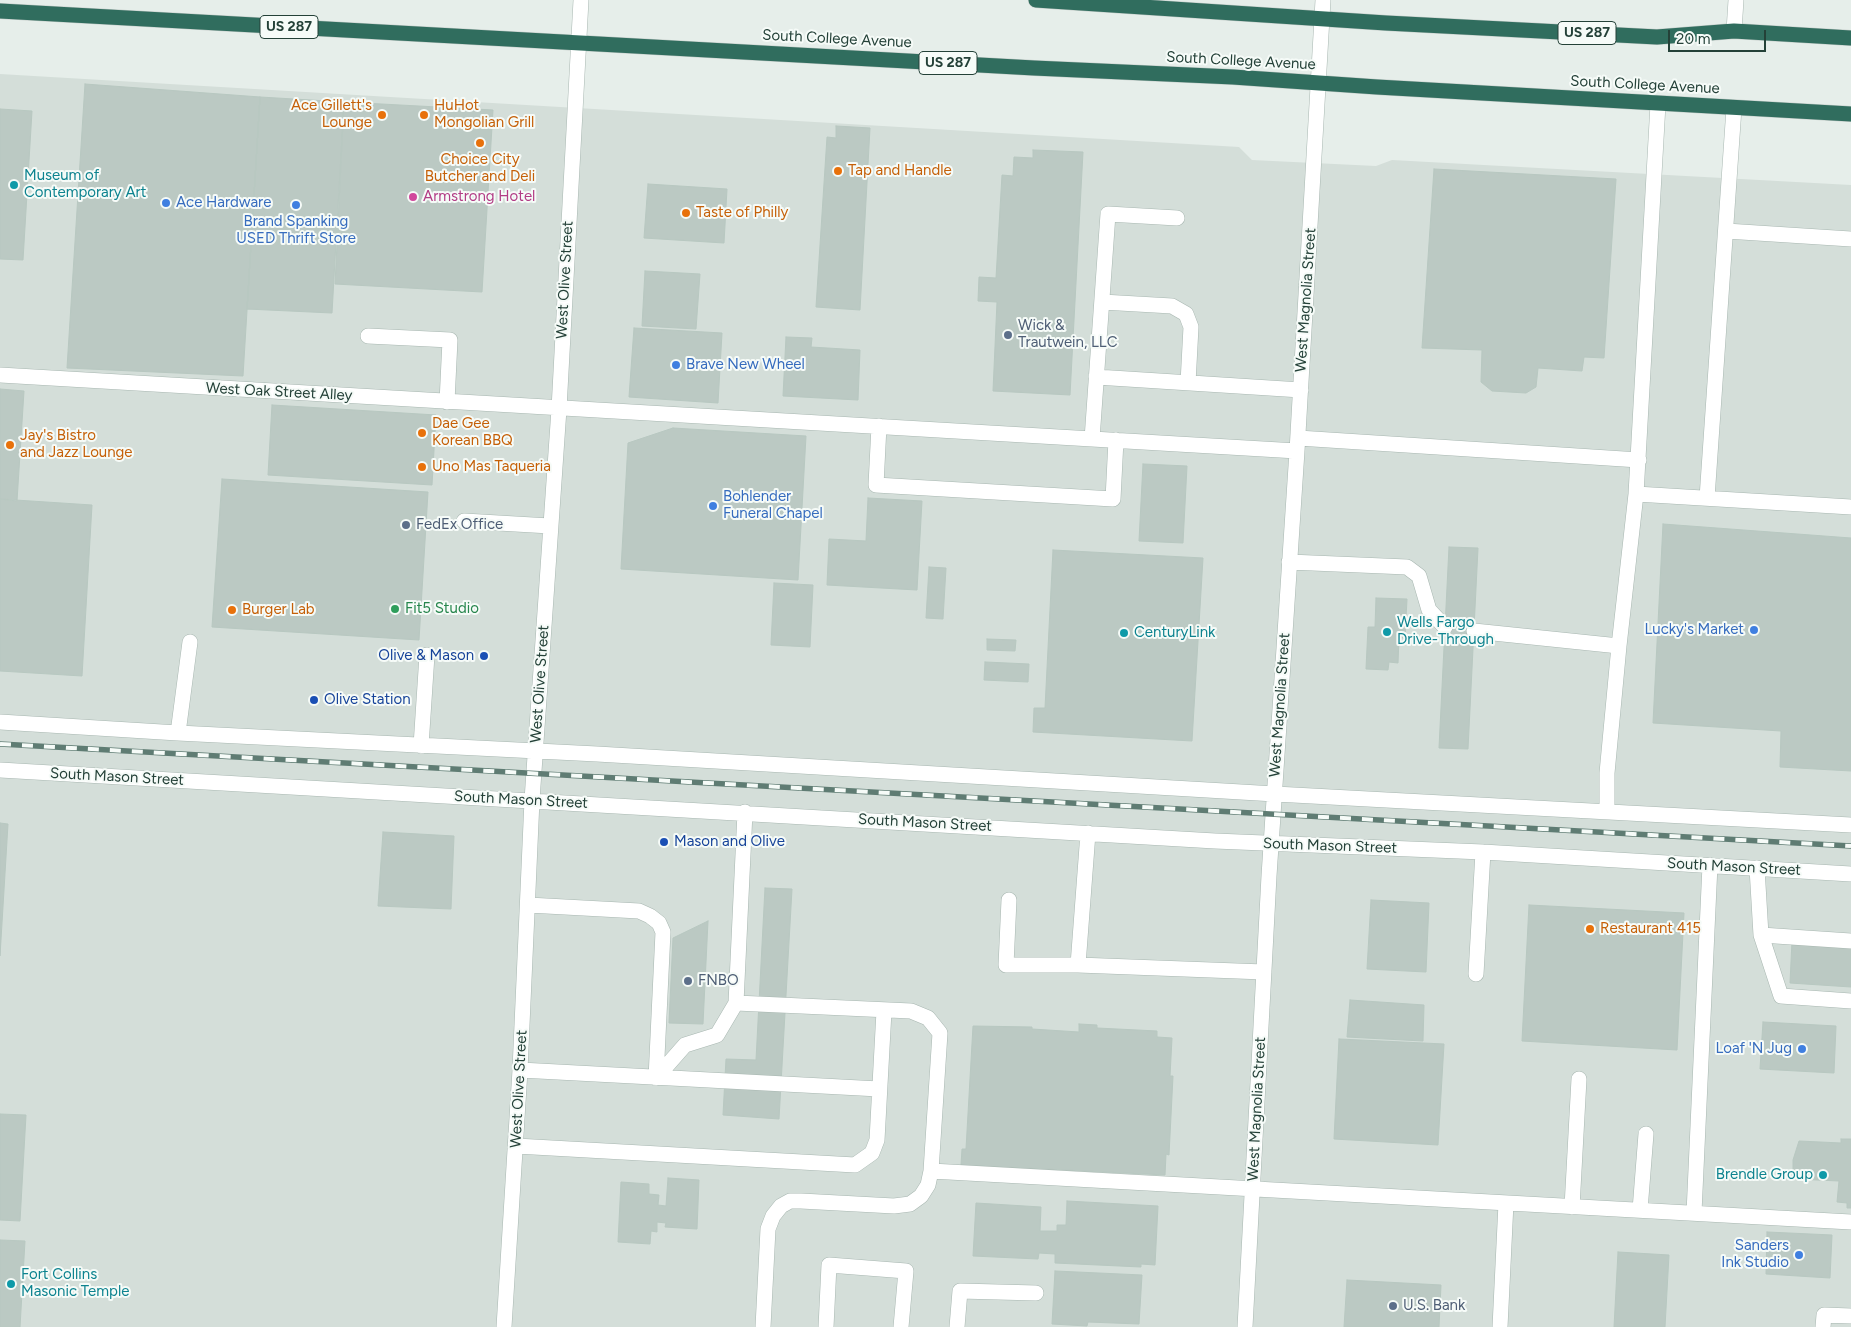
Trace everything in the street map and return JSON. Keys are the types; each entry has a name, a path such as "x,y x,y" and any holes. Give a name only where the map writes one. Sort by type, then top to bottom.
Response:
{"highway":[{"name":"US 287","path":"1036,0 1386,23 1657,37 1734,31 1851,38"},
{"name":"South College Avenue","path":"0,11 1318,82 1658,104 1851,114"}],"street":[{"name":"West Olive Street","path":"504,1327 516,1146 532,800 559,409 581,0"},
{"name":"West Magnolia Street","path":"1244,1327 1274,794 1316,155 1323,0"},
{"path":"1734,31 1736,0"},
{"path":"1607,812 1607,773 1639,460 1658,104"},
{"path":"1707,498 1734,108"},
{"path":"1092,439 1108,214 1177,218"},
{"path":"1726,231 1851,239"},
{"path":"1102,302 1172,306 1186,314 1191,327 1188,383"},
{"path":"368,336 450,340 447,402"},
{"name":"West Oak Street Alley","path":"0,375 1092,439 1298,444 1639,460"},
{"path":"1096,377 1300,390"},
{"path":"879,426 876,485 886,486 1113,499 1116,440"},
{"path":"1636,494 1851,507"},
{"path":"464,521 550,526"},
{"path":"1289,562 1407,567 1419,576 1429,610 1445,627"},
{"path":"1474,631 1619,646"},
{"path":"178,733 190,642"},
{"path":"420,746 427,655"},
{"path":"0,722 1851,825"},
{"name":"South Mason Street","path":"0,770 1271,844 1483,852 1851,874"},
{"path":"656,1078 685,1045 717,1035 736,1004 745,812"},
{"path":"1078,965 1088,833"},
{"path":"1476,974 1483,852"},
{"path":"1694,1214 1710,865"},
{"path":"1757,868 1761,935 1781,996 1851,1001"},
{"path":"1009,900 1006,965 1078,965 1264,972"},
{"path":"528,905 639,911 659,923 663,932 656,1078"},
{"path":"1761,935 1851,941"},
{"path":"736,1004 911,1011 928,1018 940,1033 931,1171 928,1185 921,1196 910,1204 894,1206 790,1201 782,1206 773,1216 768,1229 763,1327"},
{"path":"516,1146 855,1165 872,1153 877,1140 884,1011"},
{"path":"520,1070 879,1089"},
{"path":"1572,1207 1579,1079"},
{"path":"1640,1210 1646,1134"},
{"path":"931,1171 1851,1222"},
{"path":"1500,1327 1506,1203"},
{"path":"826,1327 829,1265 906,1270 901,1327"},
{"path":"957,1327 960,1292 1036,1293"},
{"path":"1823,1327 1824,1314 1851,1316"}],"shaded area":[{"path":"0,74 1239,147 1252,160 1376,166 1392,160 1851,185 1851,1327 0,1327"}],"building":[{"name":"Ace Hardware","path":"85,84 260,97 243,376 67,368"},
{"name":"Brand Spanking USED Thrift Store","path":"260,97 344,102 332,313 247,309"},
{"name":"Armstrong Hotel","path":"344,102 493,110 482,292 335,284"},
{"name":"Museum of Contemporary Art","path":"0,109 32,111 23,260 0,259"},
{"path":"836,126 870,128 860,310 816,307 827,137 836,138"},
{"path":"1033,150 1083,152 1070,395 993,391 997,302 978,301 979,277 996,278 1002,175 1013,176 1014,157 1033,158"},
{"path":"1434,169 1616,179 1604,358 1584,357 1582,371 1538,368 1536,387 1526,393 1492,391 1481,382 1482,350 1422,348"},
{"name":"Taste of Philly","path":"648,184 727,189 724,243 644,238"},
{"path":"645,271 700,274 696,329 642,326"},
{"name":"Brave New Wheel","path":"634,328 722,333 718,403 629,397"},
{"path":"786,337 812,338 811,347 860,350 858,400 783,396"},
{"name":"Jay's Bistro and Jazz Lounge","path":"0,389 24,391 17,501 0,499"},
{"path":"272,405 436,415 432,485 268,475"},
{"name":"Bohlender Funeral Chapel","path":"673,428 806,436 798,580 621,569 628,443"},
{"path":"1143,464 1187,466 1183,543 1139,541"},
{"path":"222,479 428,492 419,640 212,627"},
{"path":"868,498 922,501 917,590 827,585 829,539 866,541"},
{"path":"0,499 92,505 82,676 0,671"},
{"name":"Lucky's Market","path":"1663,524 1851,538 1851,771 1780,767 1781,731 1653,723"},
{"path":"1449,547 1478,548 1468,749 1439,748"},
{"name":"CenturyLink","path":"1053,550 1203,558 1192,741 1033,732 1034,708 1045,708"},
{"path":"929,567 946,568 943,619 926,618"},
{"path":"774,583 813,585 810,647 771,645"},
{"name":"Wells Fargo Drive-Through","path":"1376,598 1407,599 1405,638 1399,638 1398,663 1389,662 1388,670 1366,669 1368,627 1375,627"},
{"path":"987,639 1016,640 1015,651 987,650"},
{"path":"985,662 1029,664 1028,682 984,680"},
{"path":"0,823 8,824 0,956"},
{"path":"383,832 454,836 451,909 378,906"},
{"path":"765,888 792,889 779,1119 723,1115 726,1059 756,1060"},
{"path":"1371,900 1429,903 1426,972 1367,969"},
{"path":"1529,905 1684,913 1677,1050 1522,1041"},
{"name":"FNBO","path":"708,921 703,1024 669,1023 673,938"},
{"path":"1792,941 1851,945 1851,987 1790,983"},
{"path":"1350,1000 1424,1005 1423,1041 1347,1037"},
{"path":"1763,1022 1836,1026 1834,1073 1760,1069"},
{"path":"1079,1024 1097,1025 1097,1028 1157,1031 1157,1037 1172,1038 1170,1076 1173,1076 1169,1155 1166,1154 1165,1175 961,1165 962,1149 966,1149 973,1026 1032,1027 1032,1029 1079,1032"},
{"path":"1339,1039 1444,1044 1438,1145 1334,1139"},
{"path":"0,1114 26,1115 20,1221 0,1220"},
{"name":"Brendle Group","path":"1841,1139 1851,1139 1851,1208 1847,1208 1847,1203 1837,1202 1839,1181 1797,1179 1793,1170 1793,1160 1799,1141 1841,1143"},
{"path":"668,1178 699,1180 697,1229 665,1227 666,1223 657,1222 657,1232 651,1231 650,1244 618,1242 621,1182 649,1184 649,1194 659,1195 658,1205 666,1206"},
{"path":"1067,1201 1158,1206 1155,1265 1141,1264 1141,1267 1055,1263 1055,1254 1039,1253 1038,1259 973,1256 976,1203 1041,1207 1040,1231 1057,1231 1057,1225 1066,1225"},
{"name":"Sanders Ink Studio","path":"1767,1232 1832,1235 1830,1278 1766,1274"},
{"name":"Fort Collins Masonic Temple","path":"0,1240 25,1241 20,1327 0,1327"},
{"path":"1618,1252 1669,1255 1665,1327 1614,1327"},
{"path":"1055,1271 1142,1275 1139,1324 1088,1322 1087,1326 1052,1324"},
{"name":"U.S. Bank","path":"1347,1280 1441,1285 1439,1327 1344,1327"}],"tunnel":[{"path":"1445,627 1474,631"}],"railway":[{"path":"0,744 1851,846"}],"place":[{"name":"Ace Gillett's Lounge","path":"382,115"},
{"name":"HuHot Mongolian Grill","path":"424,115"},
{"name":"Choice City Butcher and Deli","path":"480,143"},
{"name":"Tap and Handle","path":"838,171"},
{"name":"Museum of Contemporary Art","path":"14,185"},
{"name":"Armstrong Hotel","path":"413,197"},
{"name":"Ace Hardware","path":"166,203"},
{"name":"Brand Spanking USED Thrift Store","path":"296,205"},
{"name":"Taste of Philly","path":"686,213"},
{"name":"Wick & Trautwein, LLC","path":"1008,335"},
{"name":"Brave New Wheel","path":"676,365"},
{"name":"Dae Gee Korean BBQ","path":"422,433"},
{"name":"Jay's Bistro and Jazz Lounge","path":"10,445"},
{"name":"Uno Mas Taqueria","path":"422,467"},
{"name":"Bohlender Funeral Chapel","path":"713,506"},
{"name":"FedEx Office","path":"406,525"},
{"name":"Fit5 Studio","path":"395,609"},
{"name":"Burger Lab","path":"232,610"},
{"name":"Lucky's Market","path":"1754,630"},
{"name":"Wells Fargo Drive-Through","path":"1387,632"},
{"name":"CenturyLink","path":"1124,633"},
{"name":"Olive & Mason","path":"484,656"},
{"name":"Olive Station","path":"314,700"},
{"name":"Mason and Olive","path":"664,842"},
{"name":"Restaurant 415","path":"1590,929"},
{"name":"FNBO","path":"688,981"},
{"name":"Loaf 'N Jug","path":"1802,1049"},
{"name":"Brendle Group","path":"1823,1175"},
{"name":"Sanders Ink Studio","path":"1799,1255"},
{"name":"Fort Collins Masonic Temple","path":"11,1284"},
{"name":"U.S. Bank","path":"1393,1306"}]}
